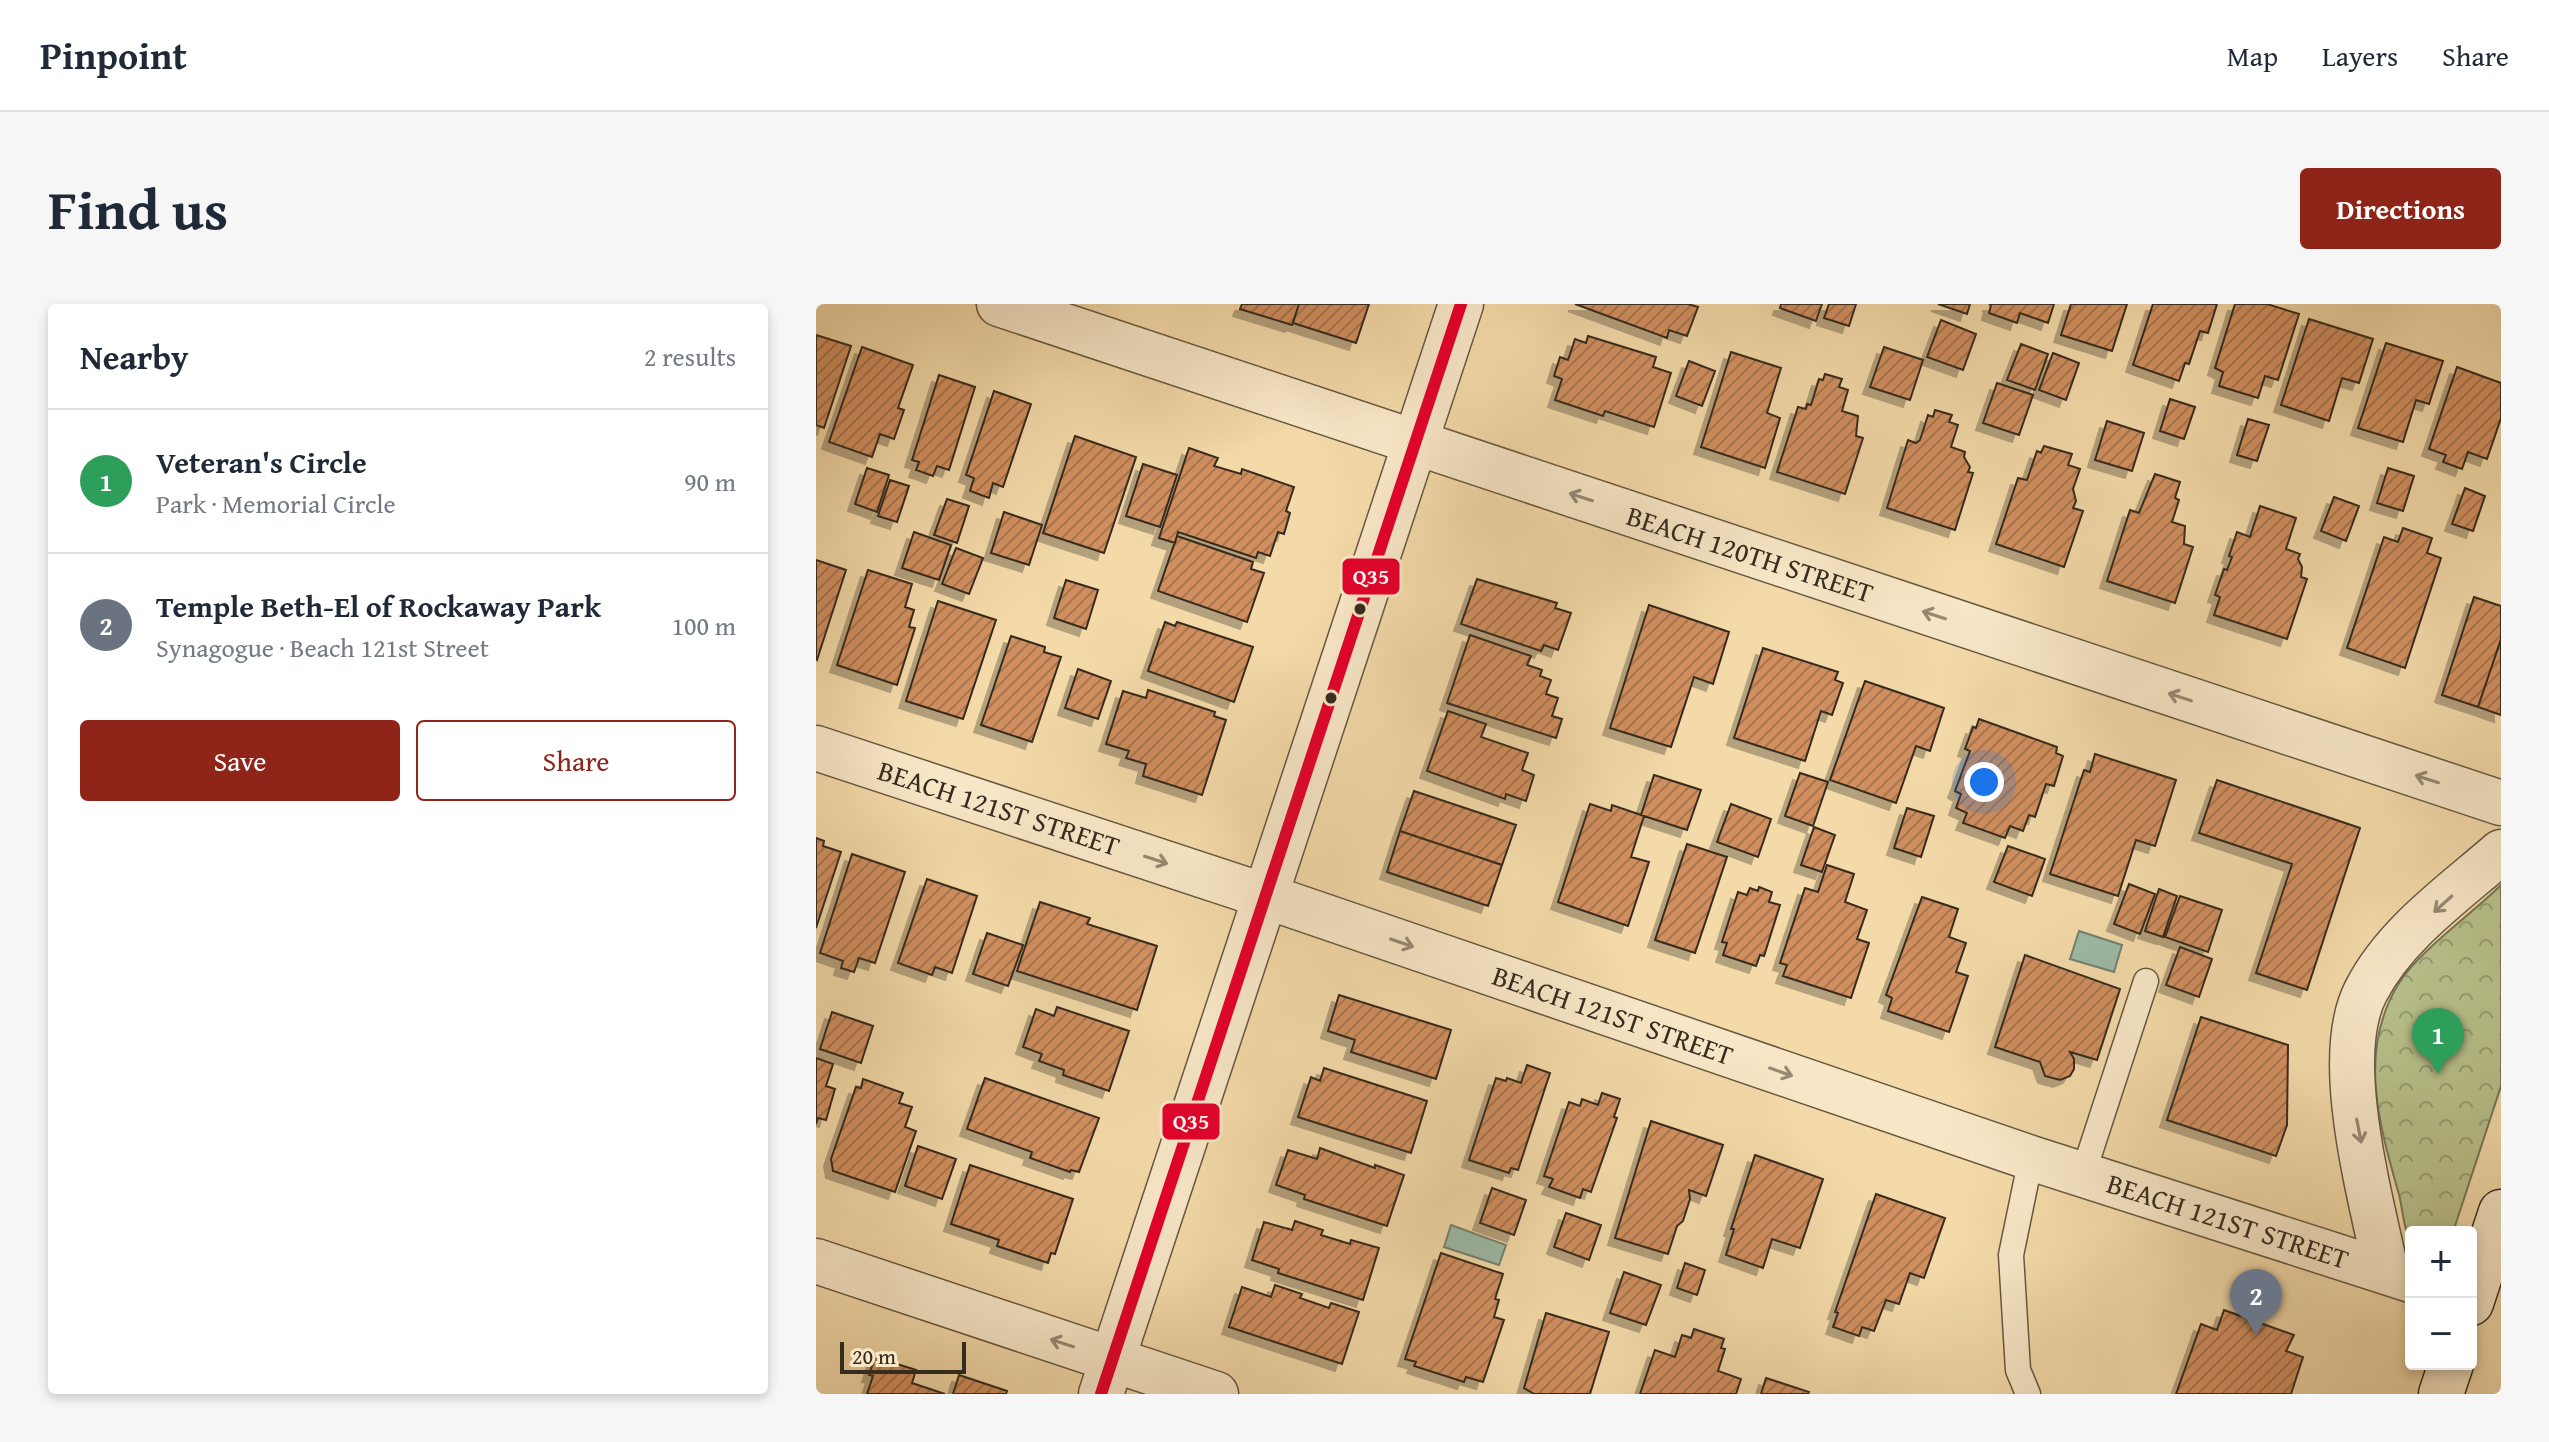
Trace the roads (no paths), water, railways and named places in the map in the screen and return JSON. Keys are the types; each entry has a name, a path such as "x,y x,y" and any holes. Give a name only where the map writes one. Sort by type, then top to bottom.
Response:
{"street":[{"name":"BEACH 120TH STREET","path":"999,304 2501,803"},
{"path":"1107,1377 1461,304"},
{"name":"BEACH 121ST STREET","path":"816,748 1265,896 2031,1158 2398,1275"},
{"path":"2398,1275 2353,1094 2351,1052 2357,1013 2365,993 2388,959 2419,925 2501,852"},
{"path":"2479,1302 2501,1212"},
{"path":"816,1261 1107,1377 1216,1394"},
{"path":"2441,1394 2449,1370"}],"lane":[{"path":"2083,1174 2146,981"},
{"path":"2028,1394 2018,1370 2011,1255 2031,1158"}],"place":[{"name":"Veteran's Circle","path":"2438,1074"},
{"name":"Temple Beth-El of Rockaway Park","path":"2256,1335"}]}
